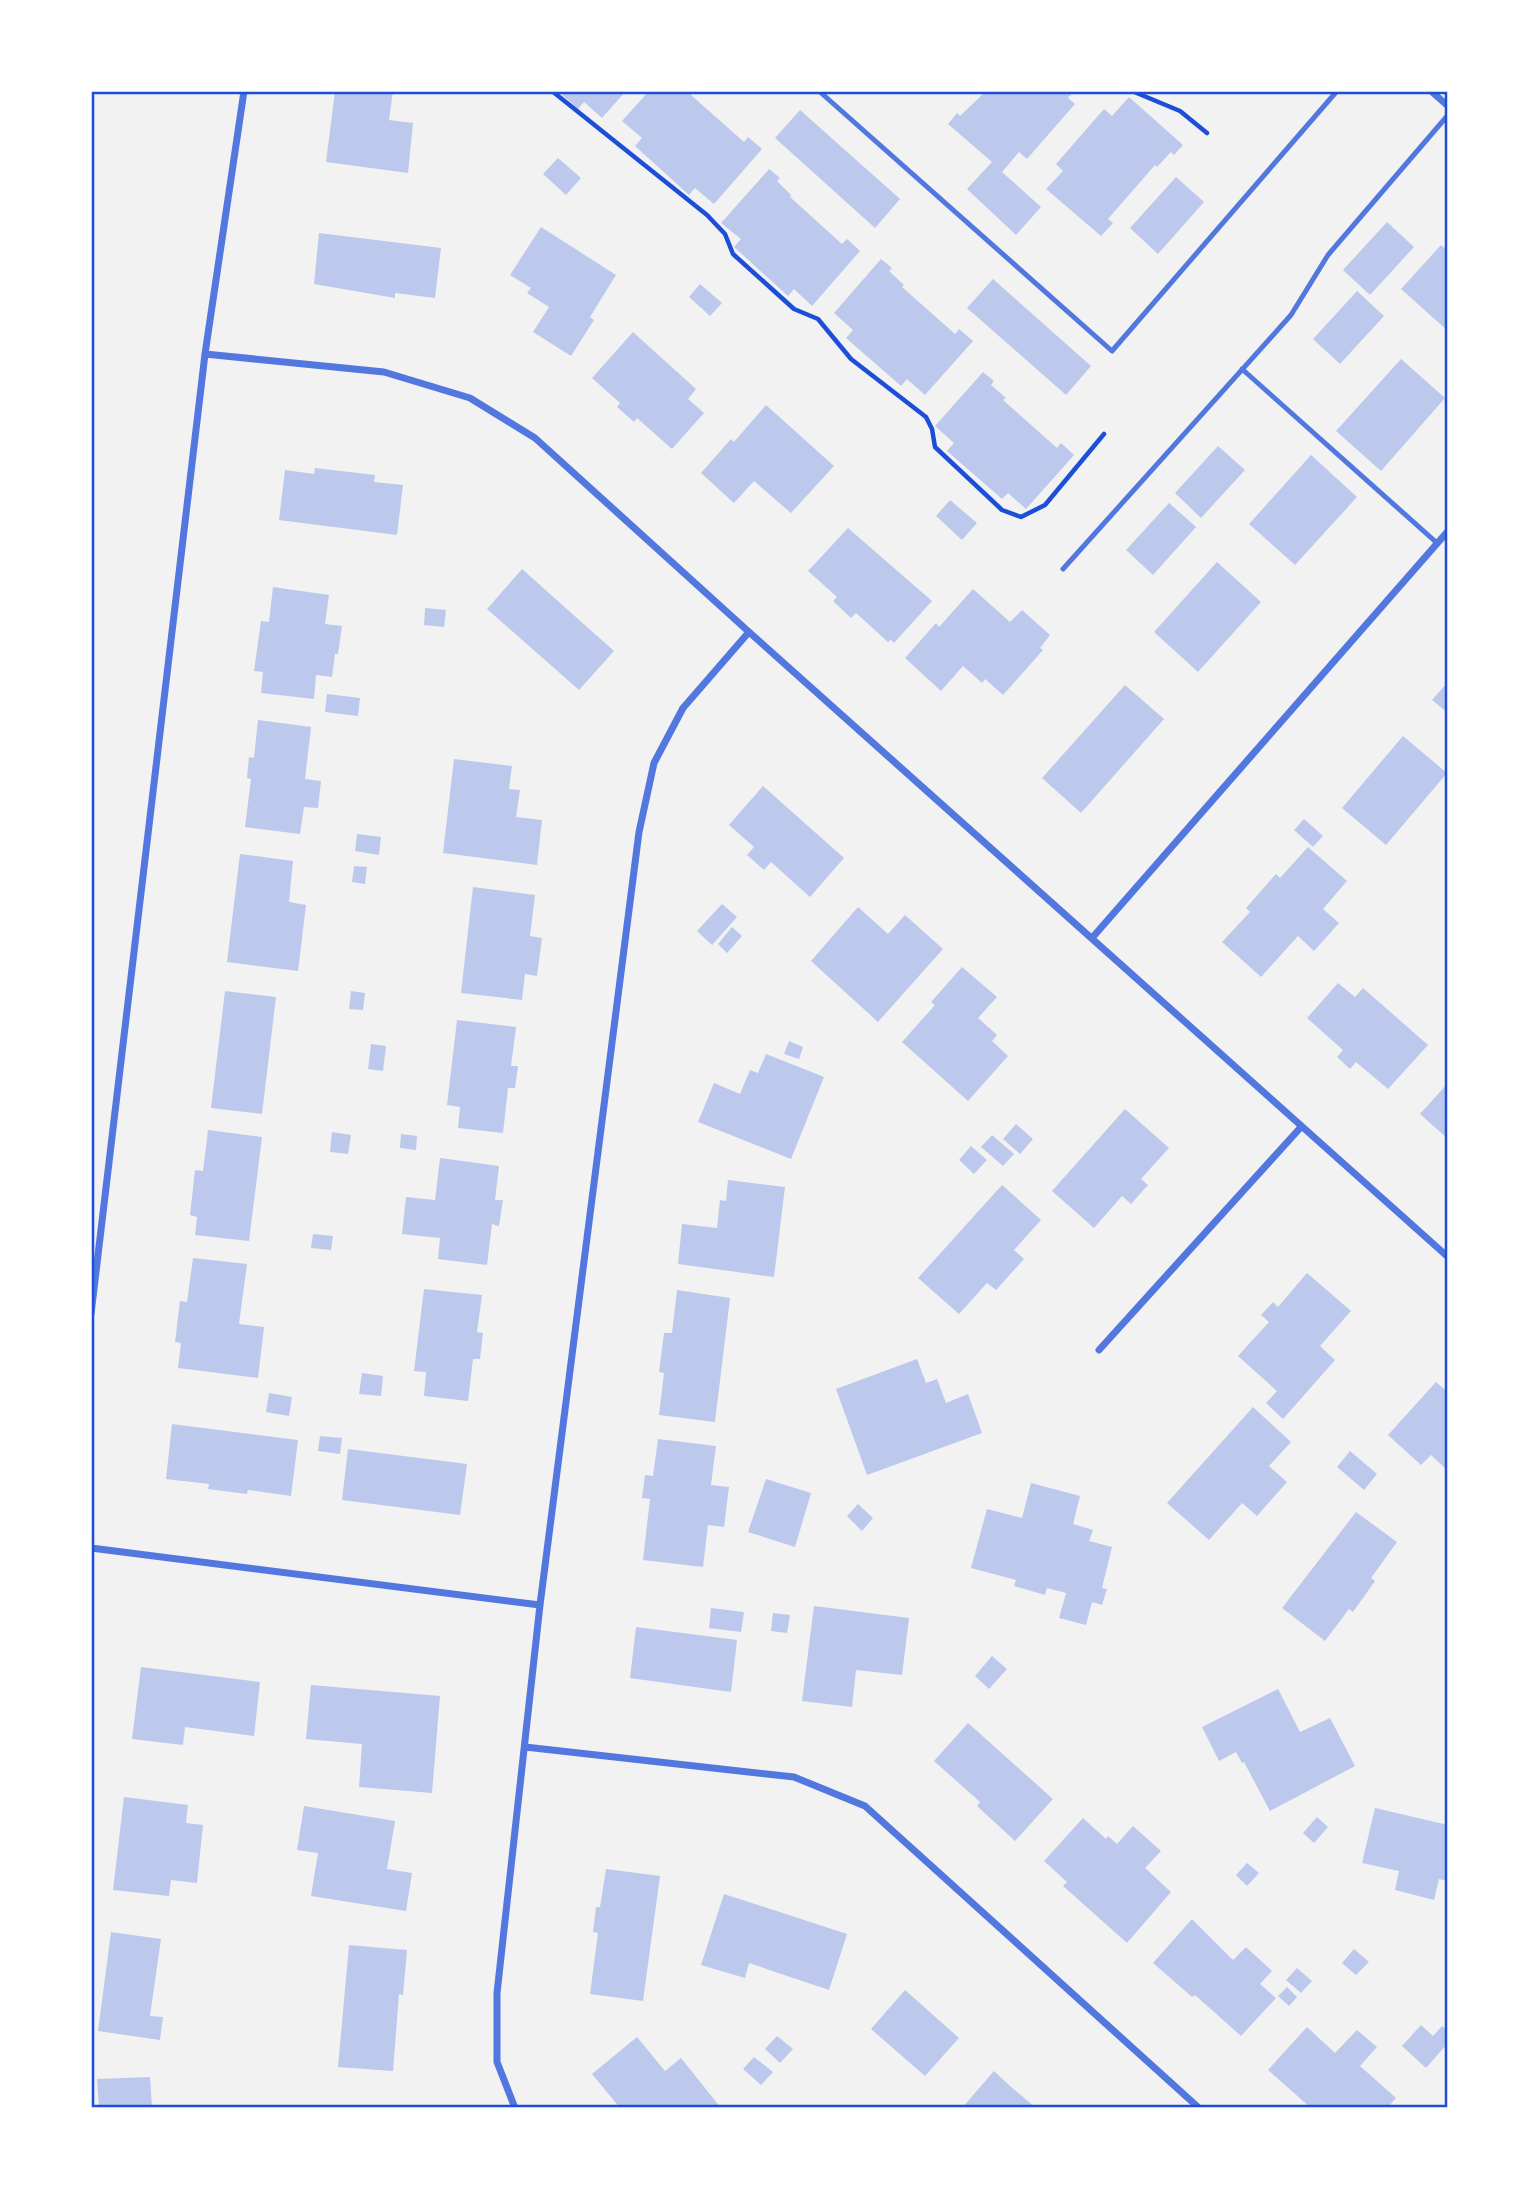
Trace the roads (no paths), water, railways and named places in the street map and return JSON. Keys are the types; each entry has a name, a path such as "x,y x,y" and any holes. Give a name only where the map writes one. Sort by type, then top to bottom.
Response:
{"street":[{"path":"91,1314 205,354 244,91"},
{"path":"1431,91 1448,106"},
{"path":"205,354 384,372 470,398 535,438 748,632 1448,1257"},
{"path":"1092,938 1448,531"},
{"path":"515,2108 497,2062 497,1993 540,1605 641,820 654,763 683,708 748,632"},
{"path":"1099,1350 1301,1127"},
{"path":"91,1548 540,1605"},
{"path":"525,1747 794,1777 864,1806 1199,2108"}],"lane":[{"path":"819,91 1112,351 1337,91"},
{"path":"1063,569 1291,315 1328,255 1448,114"},
{"path":"1242,369 1437,543"}]}
